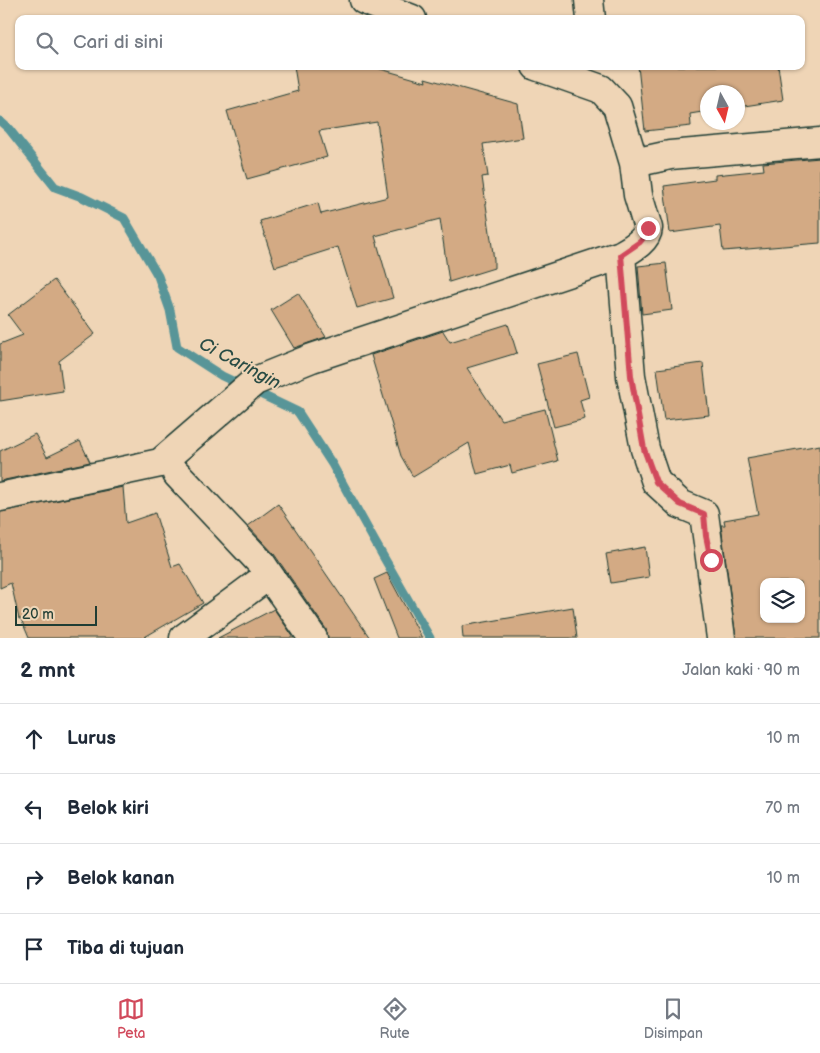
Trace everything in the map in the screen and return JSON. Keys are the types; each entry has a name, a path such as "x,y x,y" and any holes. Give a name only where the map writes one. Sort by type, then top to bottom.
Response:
{"street":[{"path":"364,0 402,15"},
{"path":"589,0 591,15"},
{"path":"0,497 160,463 246,389 312,358 621,255 640,242 648,232 638,195 634,163 617,106 599,78 557,70"},
{"path":"634,163 670,155 820,142"},
{"path":"621,255 631,376 644,449 656,482 680,504 704,514 721,638"},
{"path":"177,474 260,563 313,638"},
{"path":"184,638 269,575"}],"building":[{"path":"295,70 384,70 426,82 425,78 518,104 523,138 483,144 488,176 482,177 494,268 449,282 440,219 375,236 393,298 357,308 338,247 275,267 260,221 318,203 321,214 388,197 377,122 319,131 327,157 247,179 227,111 298,91"},
{"path":"638,70 779,70 783,100 745,106 745,85 700,85 700,112 690,114 691,126 645,131"},
{"path":"820,158 820,243 723,251 720,226 670,233 664,186 715,179 715,175 764,170 763,163"},
{"path":"666,263 672,310 642,314 638,266"},
{"path":"54,280 95,334 59,361 63,391 0,401 0,344 23,335 8,315"},
{"path":"298,293 326,337 294,348 271,310"},
{"path":"508,324 517,353 467,368 501,420 545,409 558,461 512,473 510,465 477,474 469,443 413,477 401,456 371,355 443,331 450,342"},
{"path":"578,354 589,397 580,400 585,419 554,427 537,364"},
{"path":"703,363 709,415 664,420 657,369"},
{"path":"35,434 47,457 80,441 90,462 0,481 0,451"},
{"path":"820,445 820,638 736,638 721,525 725,525 724,520 758,514 747,458"},
{"path":"123,487 126,523 155,513 172,567 180,564 203,603 143,638 29,638 21,619 19,619 11,583 0,588 0,512"},
{"path":"278,504 370,638 328,638 326,629 274,554 248,526"},
{"path":"645,547 649,577 611,583 606,554"},
{"path":"387,573 422,638 397,638 374,579"},
{"path":"573,607 577,638 463,638 462,626"},
{"path":"274,609 294,638 218,638"}],"waterway":[{"name":"Ci Caringin","path":"0,121 9,129 55,187 82,197 124,218 158,276 170,310 177,347 222,376 298,412 332,464 430,638"}],"route":[{"path":"648,228 648,232 640,242 621,255 631,376 644,449 656,482 680,504 704,514 711,560"}]}
